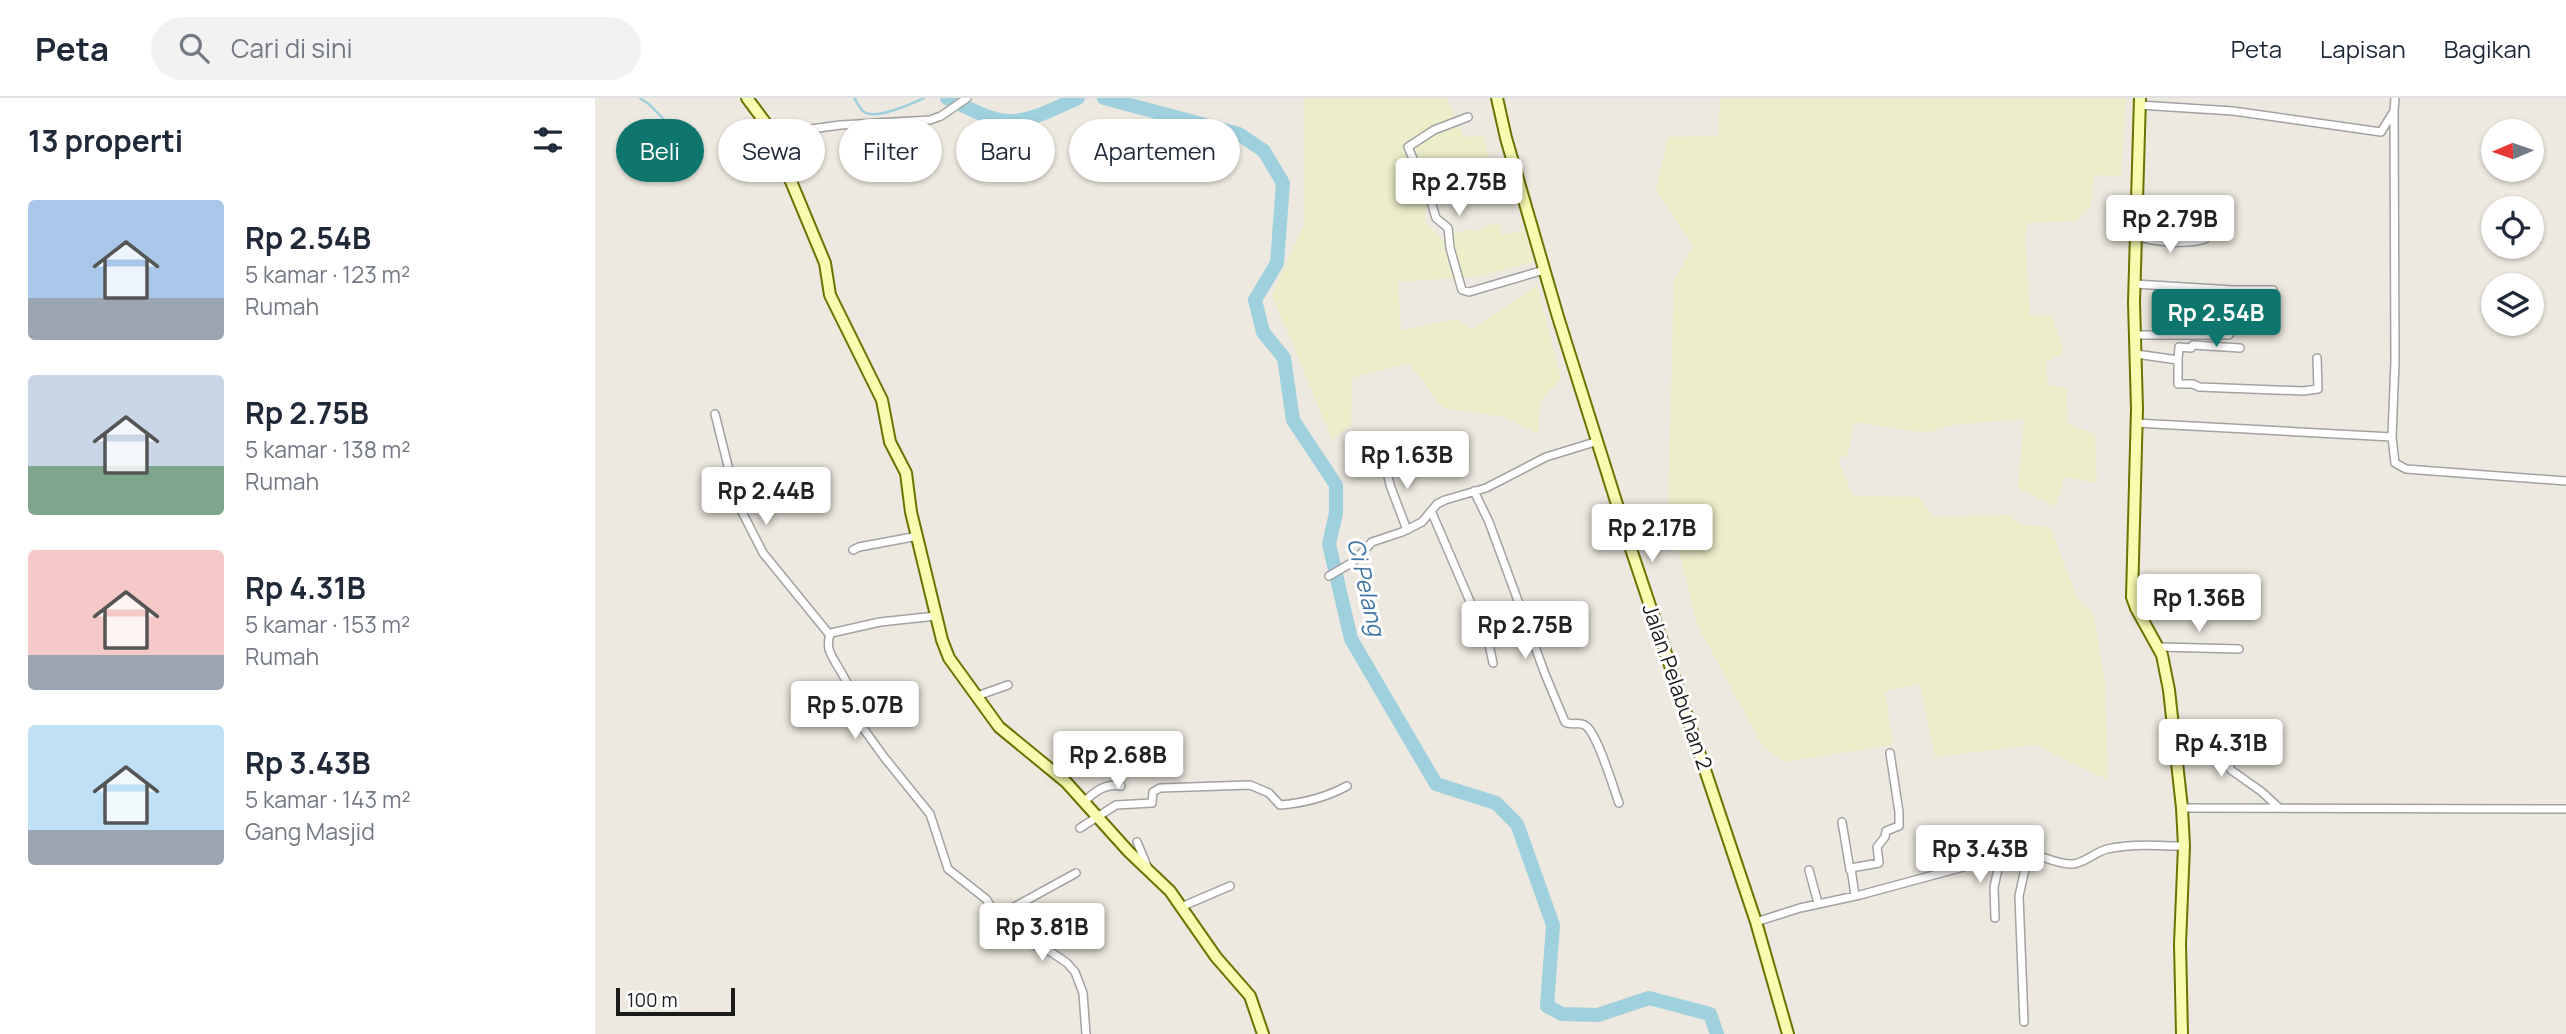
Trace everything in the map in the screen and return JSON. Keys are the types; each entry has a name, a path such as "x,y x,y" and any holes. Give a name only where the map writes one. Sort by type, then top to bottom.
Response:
{"street":[{"path":"747,98 763,119"},
{"path":"825,127 925,120 941,116 967,98"},
{"name":"Jalan Pelabuhan 2","path":"1497,98 1544,270 1632,552 1756,922 1788,1034"},
{"path":"2395,98 2393,458 2401,468 2566,481"},
{"path":"2182,1034 2180,944 2184,846 2166,667 2159,647 2132,597 2139,101 2381,132 2394,111"},
{"path":"1468,117 1434,130 1408,148 1436,218 1448,228 1462,289 1469,292 1544,270"},
{"path":"791,182 824,262 832,300 880,394 890,442 906,473 918,536 947,654 1005,733 1058,775 1170,891 1216,957 1250,996 1263,1034"},
{"path":"2136,236 2152,241 2192,242 2205,239"},
{"path":"2135,284 2273,290"},
{"path":"2135,335 2229,335 2232,329 2233,290"},
{"path":"2240,348 2193,345 2191,348 2179,347 2178,384 2303,391 2318,389 2317,358"},
{"path":"2136,355 2178,360"},
{"path":"715,414 737,502 763,553 829,634 829,652 838,663 863,728 932,818 946,866 981,894 1009,934 1051,952 1071,967 1083,993 1086,1034"},
{"path":"2136,423 2392,438"},
{"path":"1329,576 1353,562 1373,542 1422,522 1437,504 1445,499 1491,486 1546,457 1598,442"},
{"path":"1384,459 1390,485 1407,530"},
{"path":"1474,491 1489,522 1565,722 1583,724 1588,729 1619,803"},
{"path":"1432,513 1472,606"},
{"path":"853,550 918,536"},
{"path":"829,634 867,624 936,615"},
{"path":"1493,663 1488,640 1526,621"},
{"path":"2159,647 2239,649"},
{"path":"977,696 1008,685"},
{"path":"2174,743 2220,743 2231,770 2279,808"},
{"path":"1850,870 1879,863 1877,847 1886,831 1899,826 1891,753"},
{"path":"1080,828 1116,805 1152,803 1153,792 1160,789 1250,785 1269,793 1280,806 1329,796 1347,786"},
{"path":"1084,802 1098,789 1121,786"},
{"path":"2182,808 2566,808"},
{"path":"1842,822 1855,896"},
{"path":"1137,842 1149,870"},
{"path":"1756,922 2000,856 2029,851 2071,864 2100,851 2118,847 2184,846"},
{"path":"2024,1022 2019,896 2029,851"},
{"path":"1995,918 1994,887 2000,856"},
{"path":"1809,870 1818,904"},
{"path":"995,914 1014,907 1076,873"},
{"path":"1181,907 1230,886"}],"green space":[{"path":"1304,98 1446,98 1464,137 1483,136 1493,170 1427,199 1425,222 1441,239 1469,229 1476,231 1498,222 1502,235 1524,230 1533,262 1481,276 1398,282 1401,330 1456,319 1473,329 1537,285 1561,379 1540,401 1538,434 1504,417 1443,408 1409,363 1352,378 1351,426 1332,439 1272,295 1304,224"},
{"path":"1720,98 2126,98 2121,176 2094,175 2091,205 2077,221 2027,223 2025,238 2030,316 2052,316 2064,352 2045,363 2048,385 2066,388 2068,424 2095,434 2097,483 2065,477 2055,507 2018,488 2024,419 1951,425 1927,433 1854,422 1848,455 1838,459 1853,496 1919,497 1933,517 2008,515 2023,525 2050,527 2078,599 2093,613 2105,683 2108,780 2035,745 1935,757 1920,684 1885,691 1893,745 1784,762 1762,745 1697,624 1668,507 1674,280 1693,247 1656,190 1668,137 1718,136"}],"waterway":[{"path":"640,98 664,119"},
{"path":"854,98 864,112 869,114 894,110 924,98"},
{"name":"Ci Pelang","path":"947,98 986,116 1010,121 1036,116 1078,98"},
{"name":"Ci Pelang","path":"1104,98 1239,134 1264,151 1283,183 1277,263 1255,300 1263,332 1284,358 1293,420 1336,485 1336,513 1329,544 1351,639 1436,784 1496,803 1517,824 1553,925 1547,1006 1562,1014 1598,1015 1649,998 1710,1014 1717,1034"}]}
